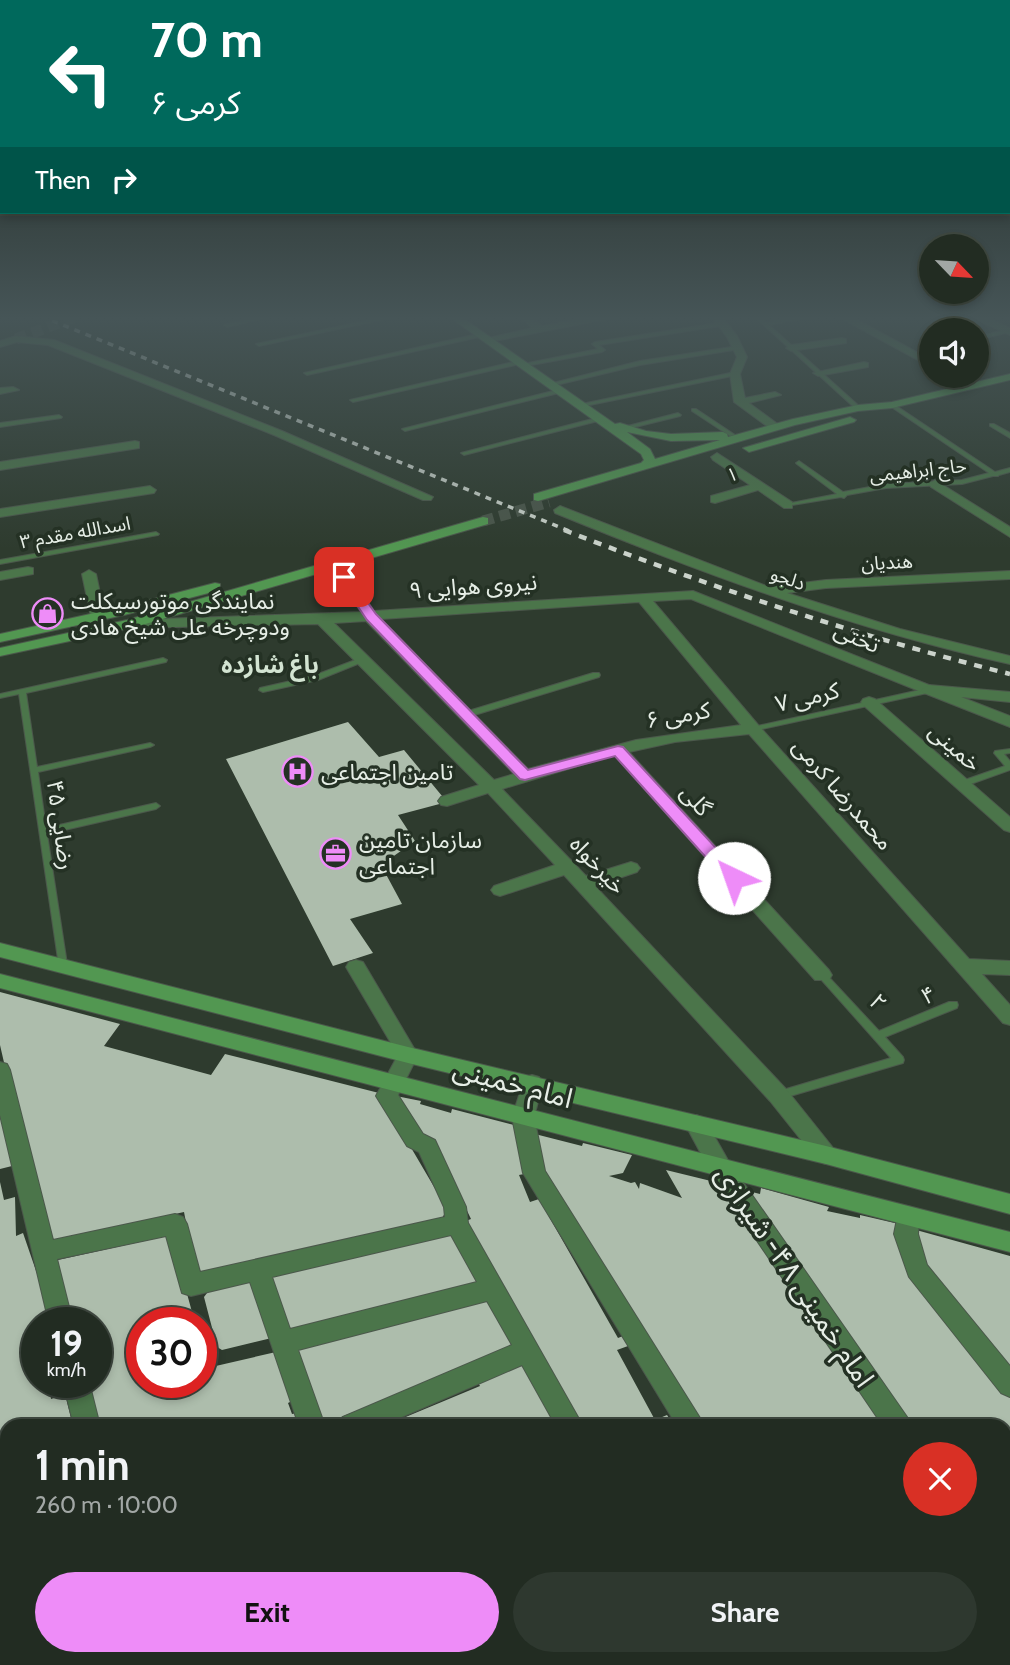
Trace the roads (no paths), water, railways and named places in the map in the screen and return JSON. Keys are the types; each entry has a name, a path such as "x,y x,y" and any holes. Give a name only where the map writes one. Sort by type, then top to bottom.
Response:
{"main road":[{"path":"566,394 646,452 650,460 645,466"},
{"path":"549,503 940,394"},
{"path":"549,503 645,466 775,427 858,408 892,405"},
{"path":"600,419 655,437 762,432"},
{"path":"793,422 812,422 820,425 818,429"},
{"path":"0,638 98,617 479,518 130,624 0,652"},
{"name":"امام خمینی","path":"0,950 408,1055 826,1154 1010,1204"},
{"name":"امام خمینی","path":"0,981 1010,1242"}],"street":[{"path":"180,394 427,497"},
{"path":"739,394 740,402 775,427"},
{"path":"740,402 775,395"},
{"path":"0,466 135,445"},
{"path":"717,457 788,505"},
{"path":"935,484 1010,533"},
{"name":"۱","path":"715,499 760,486"},
{"path":"0,513 150,490"},
{"name":"دلجو","path":"549,503 766,592 875,627 1010,660"},
{"path":"0,576 28,571"},
{"path":"89,574 98,617"},
{"name":"هندیان","path":"766,592 826,584 1010,575"},
{"path":"344,577 371,617 468,714 525,776"},
{"name":"نیروی هوایی ۹","path":"130,624 322,620 693,596"},
{"name":"تختی","path":"693,596 929,690 968,691 1010,698"},
{"name":"محمدرضا کرمی","path":"643,598 753,729 1010,1018"},
{"name":"خیرخواه","path":"322,620 515,811 778,1095 826,1154"},
{"path":"929,690 1010,722"},
{"name":"خمینی","path":"870,702 1010,826"},
{"name":"کرمی ۶","path":"447,801 618,750 679,736 753,729"},
{"name":"گلی","path":"618,750 822,975"},
{"path":"500,890 566,868"},
{"path":"582,884 631,868"},
{"path":"962,966 1010,968"},
{"path":"356,967 408,1055 387,1096 415,1140 427,1146 455,1208 457,1224 566,1419"},
{"path":"0,1070 57,1307"},
{"path":"532,1083 523,1117 534,1173 688,1419"},
{"name":"امام خمینی ۴۸- شیرازی","path":"696,1124 721,1169 893,1419"},
{"path":"906,1216 906,1234 918,1270 1010,1384"},
{"path":"43,1252 175,1224 191,1285 457,1224"},
{"path":"257,1269 310,1419"},
{"path":"283,1342 494,1288"},
{"path":"368,1419 529,1350"},
{"path":"80,1398 85,1419"}],"lane":[{"path":"353,400 382,394"},
{"path":"405,429 533,394"},
{"path":"580,405 636,394"},
{"path":"842,394 858,408"},
{"path":"892,405 996,475"},
{"path":"694,410 732,435"},
{"path":"623,428 678,415"},
{"path":"0,425 59,416"},
{"path":"464,453 600,419"},
{"path":"992,425 1010,436"},
{"path":"799,463 844,496"},
{"name":"حاج ابراهیمی","path":"788,505 886,486 962,482 1010,470"},
{"name":"۳ اسدالله مقدم","path":"0,562 156,534"},
{"path":"0,696 163,660"},
{"path":"263,690 315,678 361,661"},
{"path":"468,714 596,675"},
{"name":"کرمی ۷","path":"753,729 929,690"},
{"name":"رضایی ۴۵","path":"22,691 62,964"},
{"path":"34,770 150,745"},
{"path":"962,784 1010,766 998,753 1010,751"},
{"path":"43,832 156,806"},
{"name":"۲","path":"778,1095 899,1060 822,975"},
{"name":"۴","path":"878,1036 953,1005"}],"tunnel":[{"path":"483,521 549,502"}],"railway":[{"path":"232,394 569,531"},
{"path":"564,530 785,609 1010,674"}],"place":[{"name":"نمایندگی موتورسیکلت ودوچرخه علی شیخ هادی","path":"48,614"},
{"name":"تامین اجتماعی","path":"298,772"},
{"name":"سازمان تامین اجتماعی","path":"336,853"}],"district":[{"name":"باغ شازده","path":"270,665"}]}
